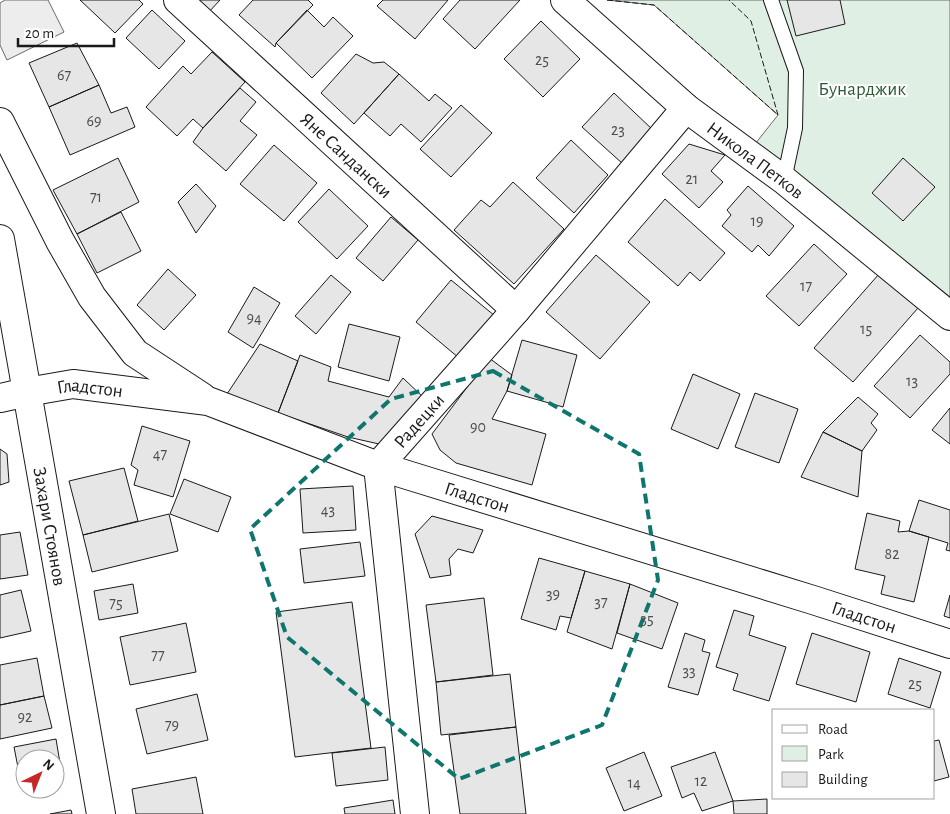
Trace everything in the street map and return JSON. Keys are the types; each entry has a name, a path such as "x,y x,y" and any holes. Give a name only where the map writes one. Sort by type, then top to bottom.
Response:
{"street":[{"name":"Яне Сандански","path":"178,0 516,310"},
{"name":"Никола Петков","path":"564,0 686,108 784,180 950,316"},
{"name":"Радецки","path":"378,466 516,310 686,108"},
{"path":"0,122 60,241 92,297 135,353 208,401"},
{"name":"Захари Стоянов","path":"0,238 101,814"},
{"name":"Гладстон","path":"0,398 73,384 208,401 378,466 950,644"},
{"path":"378,466 414,814"}],"lane":[{"path":"771,0 796,71 795,128 784,180"}],"highlighted area":[{"path":"493,371 639,454 658,580 602,725 459,779 287,637 250,529 391,399"}],"green space":[{"name":"Бунарджик","path":"607,0 950,0 950,300 755,144 778,115 654,5"}],"shaded area":[{"path":"5,0 48,0 64,32 7,60 0,45 0,3"}],"building":[{"path":"80,0 139,0 143,4 115,33"},
{"path":"193,0 220,0 208,13"},
{"path":"253,0 308,0 313,5 276,43 275,47 239,15"},
{"path":"383,0 448,0 415,39 377,6"},
{"path":"460,0 520,0 475,49 443,19"},
{"path":"787,0 840,0 845,24 796,36"},
{"path":"152,10 185,41 159,69 126,38"},
{"path":"307,10 324,27 333,17 353,36 312,78 276,43"},
{"path":"541,21 580,59 543,97 504,59"},
{"path":"77,43 99,85 49,107 29,63"},
{"path":"212,52 245,82 203,128 193,119 177,136 146,107 183,66 191,74"},
{"path":"356,54 373,63 384,62 399,74 354,124 321,93"},
{"path":"399,74 429,101 435,94 452,108 421,142 401,124 390,136 364,113"},
{"path":"99,85 111,113 127,107 135,127 70,155 49,107"},
{"path":"240,88 256,102 240,121 257,135 226,171 193,142 203,128"},
{"path":"614,93 654,131 623,164 582,127"},
{"path":"461,105 492,133 451,177 420,149"},
{"path":"571,140 608,175 574,213 536,178"},
{"path":"689,144 725,155 711,171 723,182 699,208 662,174"},
{"path":"274,145 317,183 284,221 240,184"},
{"path":"118,158 139,202 77,234 53,190"},
{"path":"903,158 935,187 903,221 872,193"},
{"path":"513,182 564,229 514,284 454,230 481,200 490,207"},
{"path":"196,184 216,206 196,233 178,202"},
{"path":"748,186 794,226 769,256 758,245 752,252 722,226 731,215 727,210"},
{"path":"329,189 368,226 337,259 298,222"},
{"path":"665,199 725,253 700,281 690,272 678,286 628,242"},
{"path":"121,212 141,251 97,273 77,234"},
{"path":"391,217 418,240 383,281 356,258"},
{"path":"814,244 847,274 799,326 766,296"},
{"path":"596,255 650,302 600,359 546,312"},
{"path":"168,269 196,295 164,330 137,305"},
{"path":"879,274 918,308 853,382 814,348"},
{"path":"331,275 351,292 316,334 295,316"},
{"path":"451,280 495,316 459,358 416,322"},
{"path":"254,287 280,303 253,348 228,332"},
{"path":"349,324 400,337 389,381 338,367"},
{"path":"920,335 950,362 950,374 910,418 874,386"},
{"path":"522,340 577,355 563,407 507,391"},
{"path":"260,344 298,361 278,413 227,394"},
{"path":"300,355 331,367 328,381 389,397 403,378 425,399 379,444 348,437 278,413"},
{"path":"489,358 512,375 507,391 492,419 546,434 532,485 456,463 440,450 432,434"},
{"path":"693,374 740,394 718,449 671,429"},
{"path":"755,393 798,409 779,463 735,447"},
{"path":"858,397 878,414 871,423 877,430 862,451 823,432"},
{"path":"950,408 950,444 932,430"},
{"path":"142,426 190,441 173,497 134,485 138,470 131,465"},
{"path":"823,432 862,451 858,497 801,477"},
{"path":"0,449 7,454 9,482 0,485"},
{"path":"124,468 138,521 83,535 69,481"},
{"path":"184,479 231,497 218,532 170,514"},
{"path":"353,486 356,530 303,533 300,489"},
{"path":"919,500 950,510 950,551 946,550 948,543 909,531"},
{"path":"867,513 900,521 898,532 909,531 929,537 914,602 881,594 885,576 855,569"},
{"path":"169,514 178,551 92,572 83,535"},
{"path":"432,516 483,530 473,553 458,549 449,559 451,575 430,578 415,534"},
{"path":"20,532 28,575 0,579 0,535"},
{"path":"360,542 365,576 304,583 300,549"},
{"path":"539,558 585,571 571,618 560,616 556,630 521,619"},
{"path":"585,571 630,584 612,649 567,632"},
{"path":"133,584 138,613 99,620 94,591"},
{"path":"630,584 678,603 662,649 617,633"},
{"path":"21,590 31,631 0,638 0,595"},
{"path":"950,595 950,618 944,616"},
{"path":"484,598 493,675 436,682 426,605"},
{"path":"352,602 371,748 295,757 276,612"},
{"path":"734,610 754,616 749,635 786,647 769,701 733,690 738,674 716,667"},
{"path":"186,623 196,672 130,685 120,637"},
{"path":"685,633 705,640 702,651 710,653 698,695 668,687"},
{"path":"812,633 870,652 856,702 796,684"},
{"path":"37,658 44,696 0,705 0,665"},
{"path":"899,658 941,672 930,708 888,694"},
{"path":"510,674 516,727 441,735 436,682"},
{"path":"197,694 208,740 147,754 136,709"},
{"path":"44,696 52,728 0,739 0,705"},
{"path":"516,727 526,814 460,814 449,735"},
{"path":"56,739 58,749 15,749 15,752 14,747"},
{"path":"939,740 949,777 935,781 935,741"},
{"path":"385,747 388,780 336,786 332,753"},
{"path":"644,752 662,796 624,811 606,768"},
{"path":"715,752 733,801 702,811 694,793 682,798 671,767"},
{"path":"196,777 203,814 136,814 132,789"},
{"path":"767,799 767,814 734,814 733,801"},
{"path":"393,800 395,814 345,814 344,808"},
{"path":"71,810 72,814 50,814"}],"fence":[{"path":"607,0 654,5 778,115 751,21 729,0"}]}
